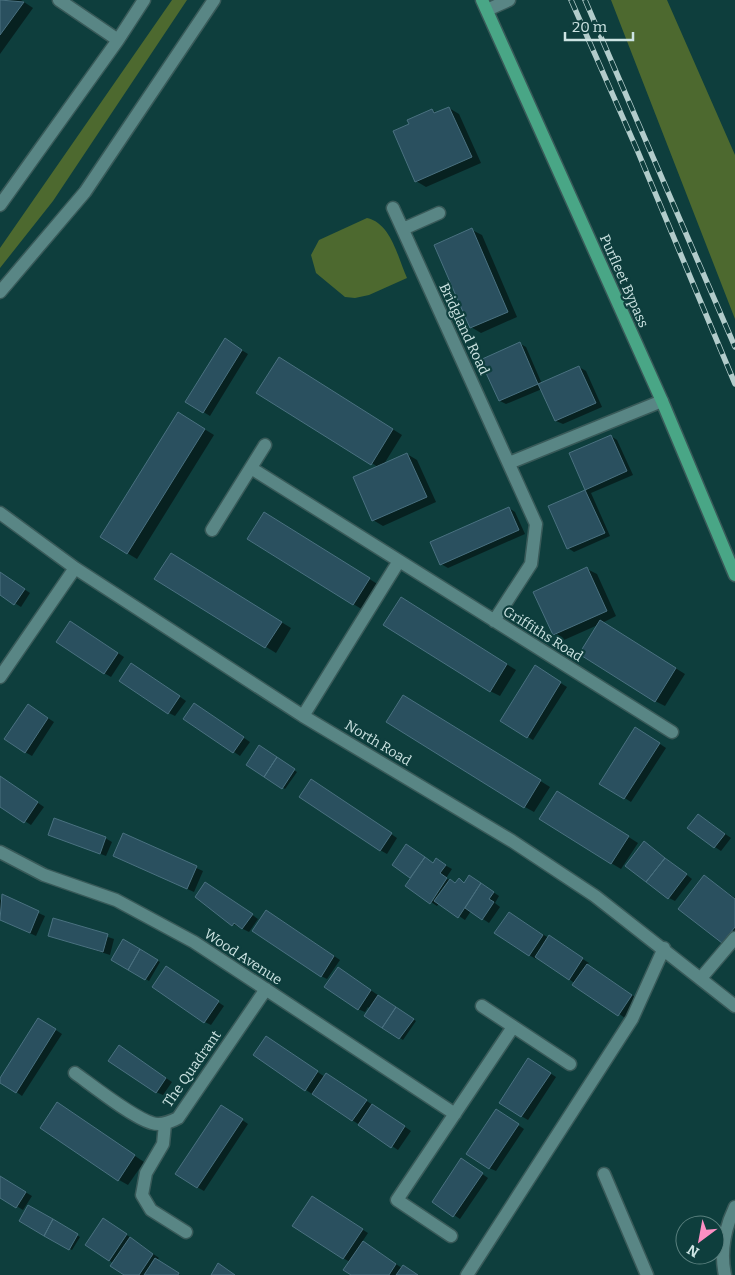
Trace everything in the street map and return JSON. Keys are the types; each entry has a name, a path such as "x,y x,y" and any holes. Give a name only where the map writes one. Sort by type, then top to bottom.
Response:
{"main road":[{"name":"Purfleet Bypass","path":"485,5 662,401 735,575"}],"street":[{"path":"59,0 118,40"},
{"path":"0,205 118,40 144,0"},
{"path":"0,292 85,192 214,0"},
{"path":"485,5 509,0"},
{"name":"Bridgland Road","path":"393,208 536,524 531,564 494,621"},
{"path":"402,229 439,213"},
{"path":"509,462 662,401"},
{"path":"212,530 265,445"},
{"name":"Griffiths Road","path":"250,468 672,732"},
{"name":"North Road","path":"0,513 74,568 303,716 520,846 596,896 735,1006"},
{"path":"303,716 399,561"},
{"path":"0,677 74,568"},
{"name":"Wood Avenue","path":"0,852 44,875 116,900 194,942 455,1114"},
{"path":"701,978 735,938"},
{"path":"467,1275 632,1019 664,948"},
{"name":"The Quadrant","path":"75,1073 140,1118 153,1123 165,1124 178,1118 266,990"},
{"path":"482,1006 570,1064"},
{"path":"451,1236 397,1200 513,1027"},
{"path":"165,1124 163,1144 146,1173 142,1195 151,1210 186,1232"},
{"path":"604,1174 647,1275"},
{"path":"725,1275 722,1263 727,1224 735,1207"}],"green space":[{"path":"172,0 187,0 53,201 0,268 0,248"},
{"path":"611,0 667,0 735,155 735,319"},
{"path":"367,218 375,221 388,234 407,278 369,295 355,298 345,297 316,273 311,255 319,240"}],"building":[{"path":"0,0 24,2 0,35"},
{"path":"449,107 472,157 415,182 393,131 409,124 407,120 432,109 434,113"},
{"path":"472,228 508,312 470,328 434,245"},
{"path":"225,338 242,350 203,413 185,402"},
{"path":"520,342 538,384 499,401 480,360"},
{"path":"279,357 393,429 371,465 256,393"},
{"path":"579,366 596,403 555,421 538,384"},
{"path":"178,412 205,429 127,554 100,537"},
{"path":"611,435 627,471 585,490 569,453"},
{"path":"407,453 427,497 372,521 353,477"},
{"path":"585,490 605,533 567,549 548,506"},
{"path":"509,507 519,530 440,565 430,542"},
{"path":"264,512 370,578 353,605 247,539"},
{"path":"171,553 282,622 265,648 154,579"},
{"path":"587,567 607,611 553,635 533,592"},
{"path":"0,572 25,589 14,605 0,595"},
{"path":"401,597 507,664 490,692 383,625"},
{"path":"600,620 676,668 655,702 579,654"},
{"path":"70,621 118,653 104,674 56,642"},
{"path":"131,663 180,696 168,714 119,681"},
{"path":"535,665 561,682 527,738 500,721"},
{"path":"403,695 541,780 524,808 386,722"},
{"path":"194,703 244,737 233,753 183,719"},
{"path":"28,704 48,718 25,753 4,739"},
{"path":"635,727 660,743 624,799 599,784"},
{"path":"259,745 277,757 264,777 246,765"},
{"path":"277,757 295,769 282,789 264,777"},
{"path":"0,776 38,802 24,823 0,807"},
{"path":"311,779 392,833 380,851 299,797"},
{"path":"557,791 629,836 611,864 539,819"},
{"path":"698,814 725,834 714,848 687,828"},
{"path":"54,818 106,837 100,854 48,835"},
{"path":"123,833 197,866 187,889 113,856"},
{"path":"644,841 665,858 646,882 625,866"},
{"path":"406,844 425,857 410,878 392,865"},
{"path":"425,857 433,863 436,858 446,865 440,873 447,878 430,904 405,886"},
{"path":"665,858 687,874 668,899 646,882"},
{"path":"469,875 481,883 458,918 434,901 450,879 455,883 459,878 464,883"},
{"path":"704,875 735,899 735,927 722,943 678,909"},
{"path":"205,882 253,914 242,929 234,923 232,926 195,897"},
{"path":"481,883 494,892 489,899 494,902 482,920 465,908"},
{"path":"2,894 39,911 30,933 0,920"},
{"path":"266,910 334,956 321,977 252,931"},
{"path":"509,912 543,935 529,956 494,933"},
{"path":"53,918 108,934 103,952 48,936"},
{"path":"549,935 583,958 569,980 535,957"},
{"path":"123,939 140,949 128,970 111,960"},
{"path":"140,949 158,960 145,980 128,970"},
{"path":"587,964 632,995 618,1016 572,985"},
{"path":"166,966 219,1001 204,1023 152,987"},
{"path":"338,967 371,990 358,1010 324,987"},
{"path":"378,995 396,1007 382,1028 364,1016"},
{"path":"396,1007 414,1019 399,1039 382,1028"},
{"path":"38,1018 56,1029 16,1093 0,1083 0,1078"},
{"path":"266,1036 318,1071 305,1091 253,1055"},
{"path":"119,1045 166,1078 156,1093 108,1061"},
{"path":"528,1058 551,1073 521,1117 499,1103"},
{"path":"326,1073 367,1100 352,1121 312,1094"},
{"path":"57,1102 135,1155 118,1181 40,1128"},
{"path":"372,1104 405,1126 391,1148 358,1125"},
{"path":"221,1105 243,1119 197,1188 175,1174"},
{"path":"496,1109 519,1124 489,1169 466,1154"},
{"path":"461,1158 483,1173 453,1217 432,1202"},
{"path":"0,1176 26,1192 16,1208 0,1198"},
{"path":"312,1196 363,1229 343,1259 292,1226"},
{"path":"28,1205 53,1219 44,1236 19,1221"},
{"path":"103,1218 127,1234 109,1261 85,1245"},
{"path":"53,1219 78,1234 69,1250 44,1236"},
{"path":"130,1237 153,1254 139,1275 124,1275 110,1266"},
{"path":"363,1241 396,1264 389,1275 351,1275 343,1270"},
{"path":"155,1258 179,1273 178,1275 144,1275"},
{"path":"218,1263 235,1275 211,1275"},
{"path":"403,1265 418,1275 396,1275"}],"railway":[{"path":"571,0 638,152 735,384"},
{"path":"585,0 735,347"}]}
